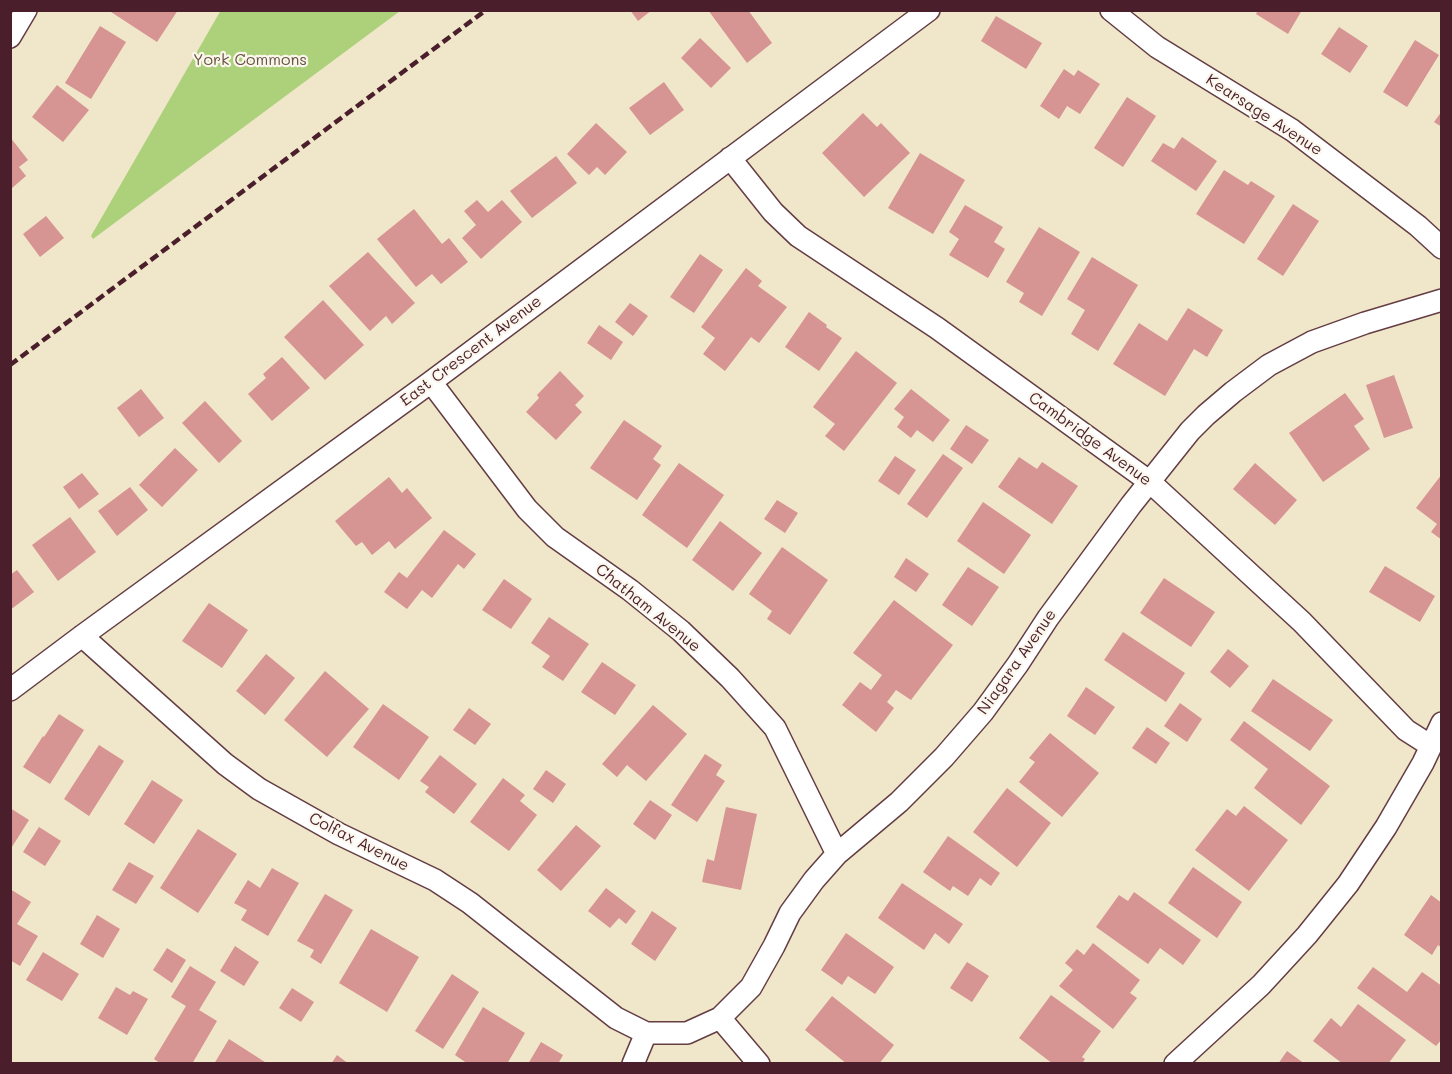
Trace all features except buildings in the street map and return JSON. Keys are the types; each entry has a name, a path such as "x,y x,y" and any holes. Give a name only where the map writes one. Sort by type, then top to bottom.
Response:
{"street":[{"path":"10,37 26,10"},
{"name":"East Crescent Avenue","path":"10,690 431,382 929,10"},
{"name":"Kearsage Avenue","path":"1111,10 1157,47 1292,130 1418,226 1442,248"},
{"name":"Cambridge Avenue","path":"730,158 773,212 798,236 937,328 1150,482 1302,622 1406,730 1431,746"},
{"name":"Niagara Avenue","path":"646,1033 687,1033 720,1018 751,987 790,913 814,880 837,854 898,802 944,757 1018,664 1048,618 1150,482 1190,431 1206,416 1269,365 1312,342 1442,300"},
{"name":"Chatham Avenue","path":"431,382 526,509 555,537 630,590 681,631 730,678 775,728 837,854"},
{"name":"Colfax Avenue","path":"82,636 225,764 259,789 339,834 435,880 470,903 616,1018 646,1033"},
{"path":"1175,1064 1260,985 1307,935 1348,884 1386,827 1423,764 1442,723"},
{"path":"720,1018 759,1064"},
{"path":"633,1064 646,1033"}],"green space":[{"name":"York Commons","path":"221,10 400,11 93,239 91,236"}],"railway":[{"path":"10,365 486,10"}]}
